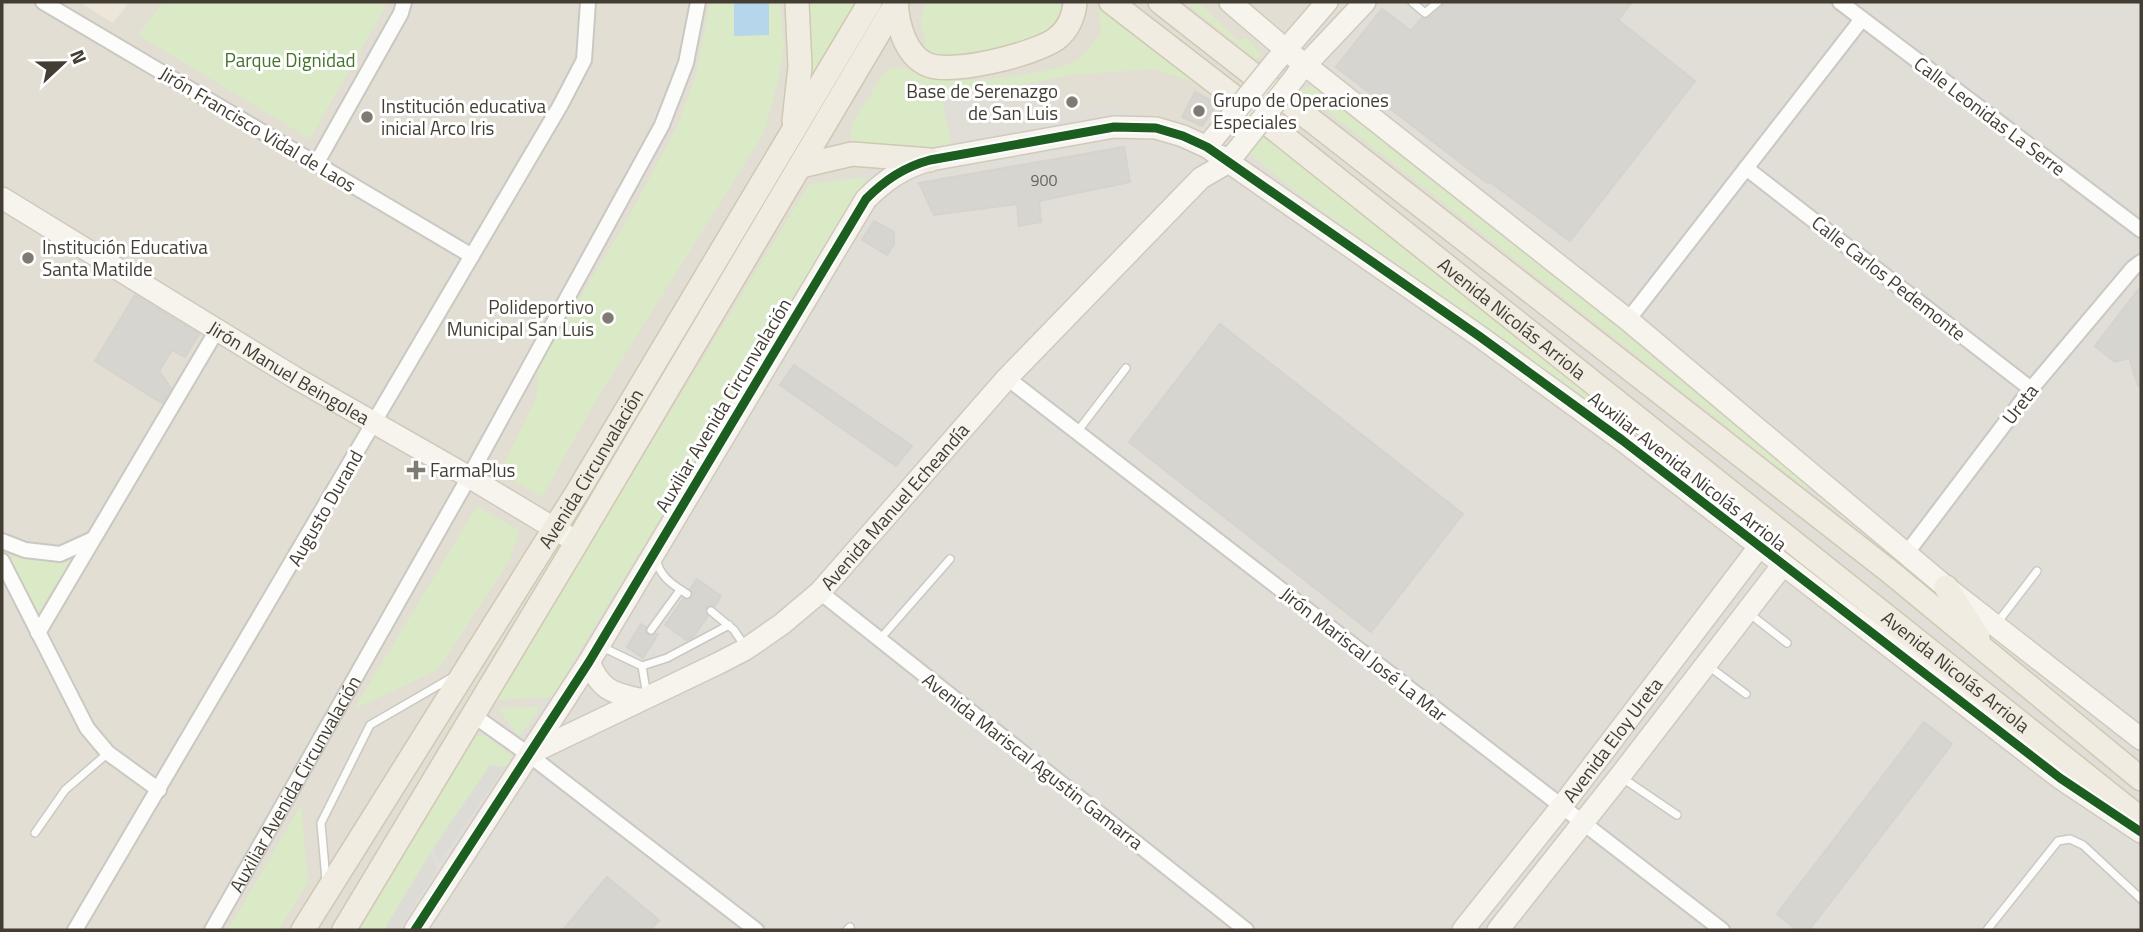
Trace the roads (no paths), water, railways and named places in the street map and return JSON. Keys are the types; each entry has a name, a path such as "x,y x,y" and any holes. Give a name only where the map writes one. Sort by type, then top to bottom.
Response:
{"main road":[{"path":"788,141 800,85 801,50 797,2"},
{"name":"Avenida Circunvalación","path":"303,930 555,528 870,2"},
{"path":"897,3 900,27 916,56 933,67 953,69 1026,52 1056,39 1070,23 1075,2"},
{"name":"Avenida Nicolás Arriola","path":"1111,2 2141,819"},
{"name":"Avenida Nicolás Arriola","path":"1160,2 1878,563 2141,779"},
{"name":"Avenida Circunvalación","path":"344,930 897,3"},
{"path":"801,166 852,155 930,160"},
{"path":"1946,587 1991,657"}],"street":[{"name":"Jirón Francisco Vidal de Laos","path":"43,2 472,256"},
{"path":"316,164 401,13 404,2"},
{"name":"Augusto Durand","path":"75,930 375,423 584,60 588,2"},
{"name":"Auxiliar Avenida Circunvalación","path":"212,930 468,477 662,125 686,64 698,2"},
{"path":"1230,2 1280,55 1628,320 1946,587 2141,738"},
{"path":"1201,178 1210,143 1280,55 1327,2"},
{"name":"Avenida Manuel Echeandía","path":"528,754 746,649 782,624 820,592 1007,378 1201,178 1231,157 1300,71 1365,2"},
{"name":"Calle Leonidas La Serre","path":"1840,2 2141,230"},
{"path":"1628,320 1862,19"},
{"name":"Auxiliar Avenida Circunvalación","path":"415,930 594,653 846,231 878,187 902,170 930,160 1114,127 1156,128 1210,143"},
{"name":"Auxiliar Avenida Nicolás Arriola","path":"1210,143 1622,440 2060,778 2141,832"},
{"name":"Calle Carlos Pedemonte","path":"1746,168 2031,389"},
{"name":"Jirón Manuel Beingolea","path":"2,198 294,377 577,542"},
{"name":"Ureta","path":"1906,554 2031,389 2133,268 2141,262"},
{"path":"38,633 217,330"},
{"name":"Jirón Mariscal José La Mar","path":"1007,378 1718,929"},
{"path":"2,541 25,550 60,554 93,538"},
{"name":"Avenida Eloy Ureta","path":"1462,930 1562,806 1759,547"},
{"path":"2,561 87,728 108,753 159,790"},
{"name":"Avenida Eloy Ureta","path":"1497,930 1783,566"},
{"name":"Avenida Mariscal Agustin Gamarra","path":"820,592 1246,930"},
{"path":"1712,609 1741,619"},
{"path":"594,653 596,679 613,693 643,698"},
{"path":"473,715 528,754 756,930"},
{"path":"1623,726 1646,743"},
{"path":"1512,868 1534,886"}],"lane":[{"path":"1412,2 1425,13 1438,2"},
{"path":"1076,432 1125,369"},
{"path":"651,630 684,592 660,571 655,553"},
{"path":"879,640 950,559"},
{"path":"1994,626 2037,571"},
{"path":"711,611 729,625 746,649"},
{"path":"1741,619 1787,643"},
{"path":"594,653 642,666 667,658 729,625"},
{"path":"629,661 636,654"},
{"path":"1706,664 1746,695"},
{"path":"642,666 643,698"},
{"path":"327,890 321,824 370,725 470,667"},
{"path":"35,833 65,790 108,753"},
{"path":"1620,776 1677,815"},
{"path":"1987,930 2058,842 2070,839 2083,845 2141,900"}],"water":[{"path":"734,2 769,2 769,35 734,36"}],"place":[{"name":"Base de Serenazgo de San Luis","path":"1072,102"},
{"name":"Grupo de Operaciones Especiales","path":"1199,111"},
{"name":"Institución educativa inicial Arco Iris","path":"367,117"},
{"name":"Institución Educativa Santa Matilde","path":"28,258"},
{"name":"Polideportivo Municipal San Luis","path":"608,318"},
{"name":"FarmaPlus","path":"416,470"}],"park label":[{"name":"Parque Dignidad","path":"290,60"}]}
